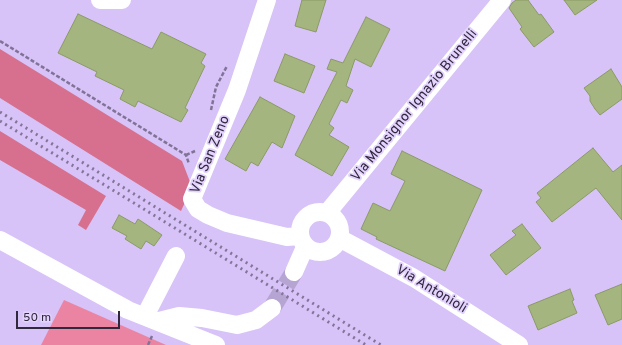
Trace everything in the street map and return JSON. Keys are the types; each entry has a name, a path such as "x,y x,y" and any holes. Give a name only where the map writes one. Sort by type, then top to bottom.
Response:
{"street":[{"path":"100,0 122,0"},
{"name":"Via San Zeno","path":"267,0 237,90 192,199 198,209 227,223 302,241"},
{"name":"Via Monsignor Ignazio Brunelli","path":"327,213 502,0"},
{"path":"294,272 302,241 299,230 304,218 315,212 327,213 337,220 340,232 339,238 331,249 325,252 318,252 311,250 302,241"},
{"name":"Via Antonioli","path":"339,238 414,278 520,345"},
{"path":"0,240 128,310 216,345"},
{"path":"152,319 176,256"},
{"path":"152,319 179,316 202,318 237,325 256,320 272,308"}],"path":[{"path":"0,41 186,155 197,187"},
{"path":"209,115 216,87 231,59"},
{"path":"186,155 200,150"}],"shaded area":[{"path":"0,49 182,161 192,187 181,211 0,98"},
{"path":"0,131 106,196 86,230 78,225 86,210 0,160"},
{"path":"64,300 166,345 41,345"}],"building":[{"path":"302,0 326,0 316,32 295,26"},
{"path":"516,0 528,0 539,15 541,14 554,32 534,47 520,29 522,27 509,8"},
{"path":"564,0 597,0 575,15"},
{"path":"78,14 152,49 161,32 206,54 201,63 205,66 185,108 188,110 181,122 138,101 135,107 120,99 124,90 95,76 97,72 58,53"},
{"path":"366,17 390,29 371,67 355,59 346,86 353,90 347,103 341,100 329,124 334,128 329,135 349,147 332,176 295,155 337,72 327,69 331,59 343,63"},
{"path":"285,54 315,66 304,93 274,81"},
{"path":"611,69 622,87 622,99 600,115 590,101 590,96 584,88"},
{"path":"260,97 295,116 282,148 272,142 258,166 251,162 246,171 225,159"},
{"path":"593,148 613,172 622,165 622,220 596,188 552,222 536,202 541,198 537,193"},
{"path":"402,151 482,190 445,271 376,239 377,237 361,229 373,203 390,211 405,181 391,174"},
{"path":"119,215 135,224 138,219 162,235 154,246 146,241 141,249 125,239 127,236 112,228"},
{"path":"522,224 541,248 506,275 490,255 516,235 512,231"},
{"path":"622,284 622,319 608,325 595,295"},
{"path":"570,289 574,300 572,301 577,313 538,330 528,306"}],"tunnel":[{"path":"272,308 294,272"}],"railway":[{"path":"0,112 381,345"},
{"path":"0,121 366,345"}]}
